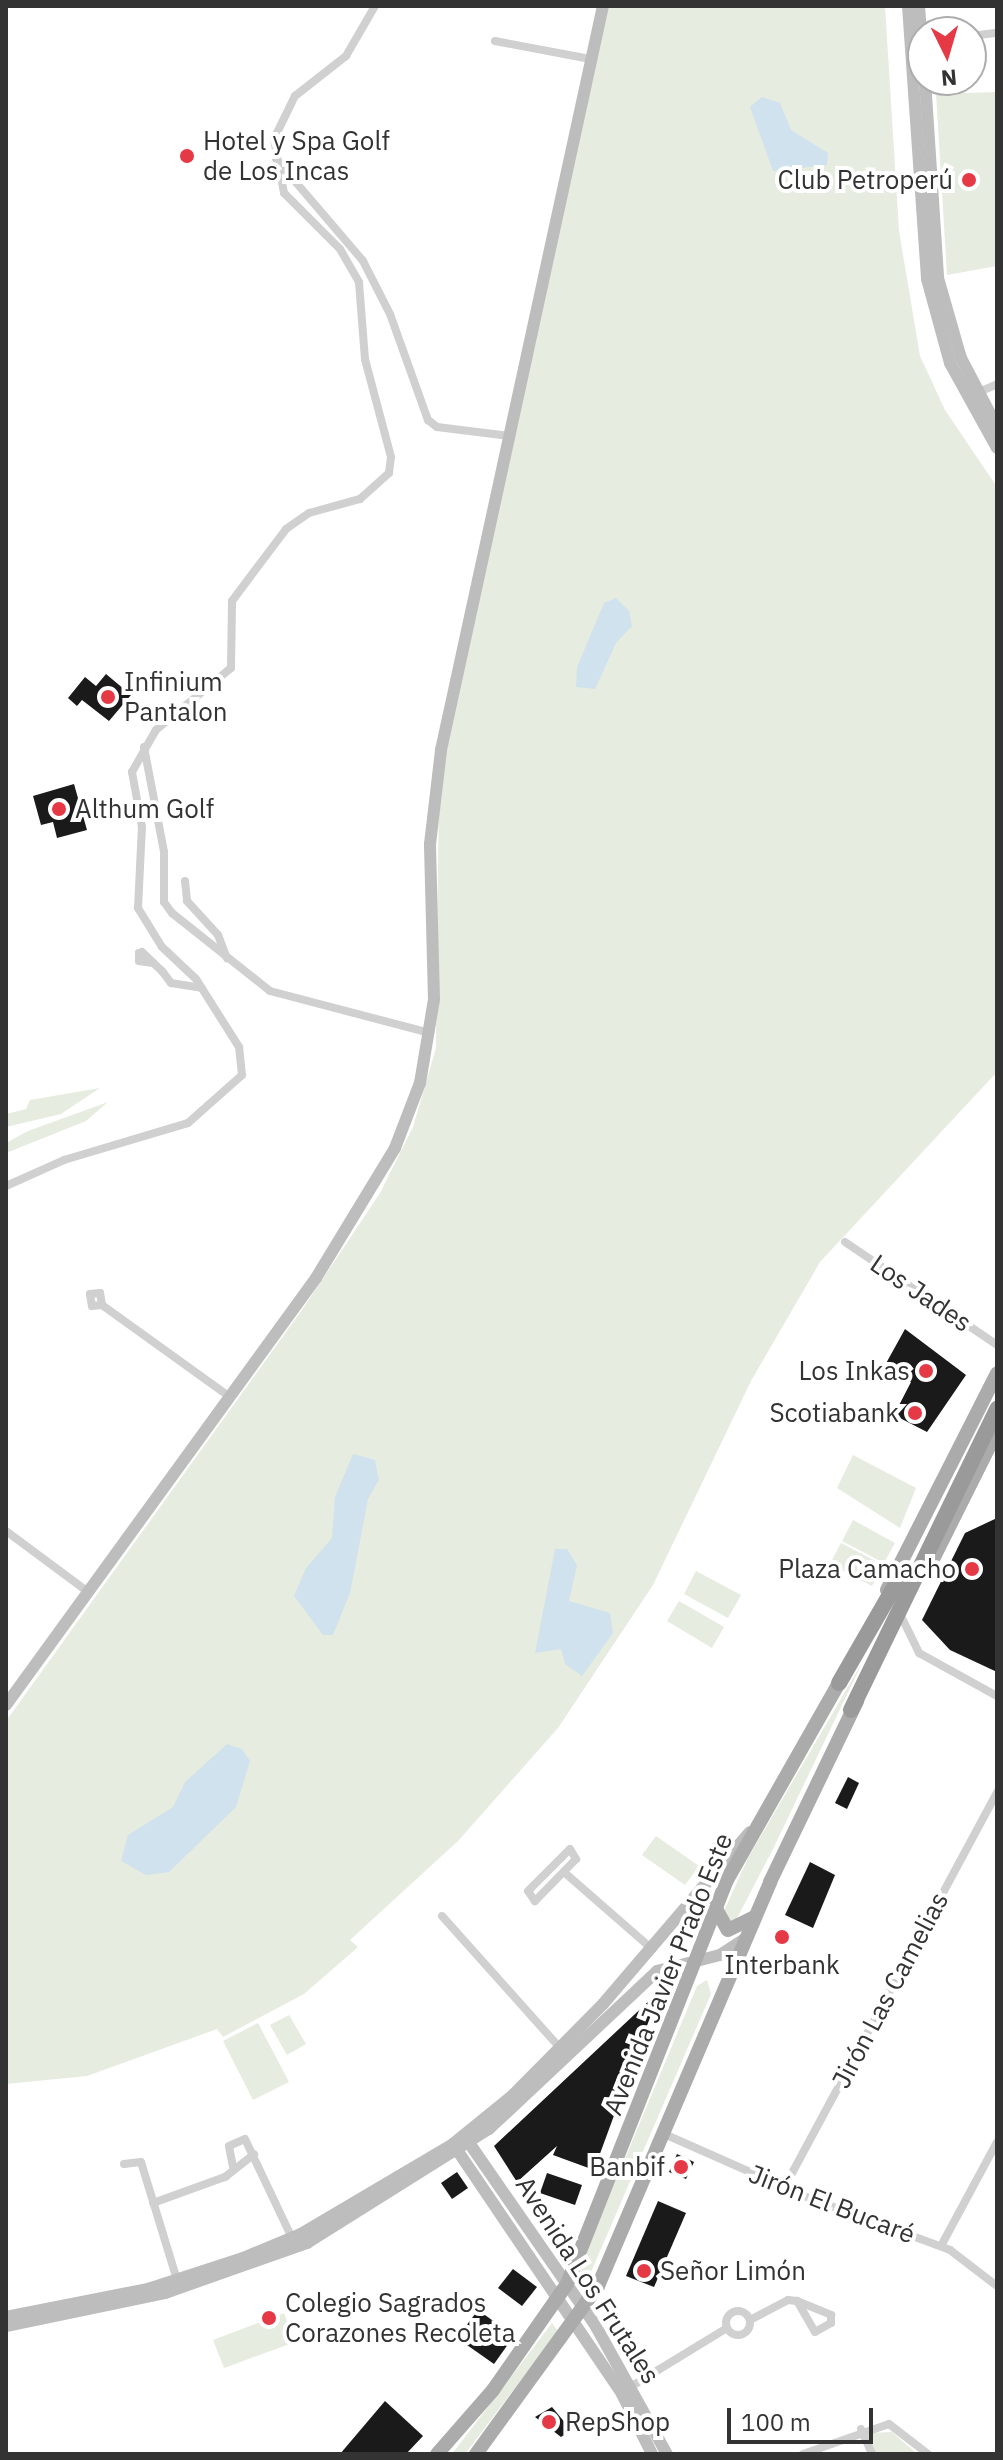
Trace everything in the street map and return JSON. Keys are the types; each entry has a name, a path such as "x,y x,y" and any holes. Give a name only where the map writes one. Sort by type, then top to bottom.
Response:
{"highway":[{"path":"851,1710 993,1410 997,1393"},
{"path":"839,1683 993,1410"}],"main road":[{"name":"Avenida Javier Prado Este","path":"437,2454 493,2390 567,2284 715,1907 752,1829 839,1683 997,1373"},
{"name":"Avenida Javier Prado Este","path":"476,2454 584,2309 755,1917 851,1710 903,1620 997,1431"},
{"path":"715,1907 728,1930 755,1917"}],"street":[{"path":"6,1186 64,1160 188,1123 232,1088 242,1075 239,1047 202,988 162,947 138,908 134,885 143,844 132,772 144,746 231,668 232,601 286,529 309,513 360,499 389,473 391,457 365,359 359,282 340,249 284,193 276,159 280,117 295,96 346,56 375,6"},
{"path":"6,1705 316,1278 395,1148 420,1083 430,1033 435,784 603,6"},
{"path":"908,6 927,279 950,363 997,448"},
{"path":"495,41 590,59"},
{"path":"926,96 938,278 952,335 977,393 997,427"},
{"path":"276,159 363,261 390,314 428,420 509,436"},
{"path":"977,393 997,384"},
{"path":"144,746 164,852 164,902 227,959 270,991 430,1033"},
{"path":"185,881 187,901 218,935 227,959"},
{"path":"153,963 171,983 202,988"},
{"name":"Los Jades","path":"845,1242 997,1345"},
{"path":"102,1305 230,1397"},
{"path":"6,1531 88,1592"},
{"path":"903,1620 919,1653 997,1696"},
{"name":"Jirón Las Camelias","path":"784,2188 997,1792"},
{"path":"467,2139 560,2048 652,1949 752,1829"},
{"path":"573,1850 576,1859 565,1873 541,1901 527,1895 559,1854 573,1850"},
{"path":"565,1873 652,1949"},
{"path":"442,1916 560,2048"},
{"path":"6,2326 106,2308 243,2269 307,2243 467,2139 553,2073 651,1976 693,1963 746,1938"},
{"name":"Jirón El Bucaré","path":"660,2132 784,2188 941,2246 968,2259 997,2286"},
{"path":"233,2167 230,2144 245,2139 292,2238"},
{"name":"Avenida Los Frutales","path":"467,2139 584,2309 632,2386 667,2454"},
{"path":"941,2246 997,2142"},
{"path":"6,2317 177,2280 292,2238 455,2147"},
{"name":"Avenida Los Frutales","path":"455,2147 622,2394 652,2454"},
{"path":"153,2203 225,2177 233,2167 254,2154"},
{"path":"124,2164 141,2162 177,2280"},
{"path":"479,2182 481,2175 493,2176"},
{"path":"529,2257 540,2255 541,2248"},
{"path":"727,2328 740,2335 750,2320 779,2303 797,2301"},
{"path":"632,2386 727,2328 736,2311 750,2320"},
{"path":"803,2454 861,2429 889,2424 904,2429 928,2454"},
{"path":"861,2429 872,2454"}],"shaded area":[{"path":"606,6 885,6 899,231 920,356 945,410 997,487 997,1072 820,1262 751,1381 653,1585 558,1728 458,1841 350,1940 358,1947 304,1994 223,2037 217,2029 87,2076 6,2084 6,1721 304,1307 380,1193 413,1127 436,1048 439,782"},
{"name":"Club Petroperú","path":"987,92 997,92 997,266 947,275 936,96 987,96"},
{"path":"100,1088 61,1114 6,1127 6,1114 26,1109 30,1100"},
{"path":"108,1102 86,1121 6,1153 6,1143 28,1131"},
{"path":"853,1455 916,1488 900,1528 837,1488"},
{"path":"853,1520 895,1543 884,1563 842,1541"},
{"path":"841,1543 883,1565 872,1586 830,1564"},
{"path":"696,1571 741,1595 728,1618 684,1594"},
{"path":"679,1601 724,1627 712,1648 667,1621"},
{"path":"863,1661 733,1926 724,1911 748,1858"},
{"path":"656,1836 699,1866 685,1885 642,1855"},
{"path":"707,1980 711,1994 591,2272 581,2281 578,2271 697,1986"},
{"path":"289,2015 306,2044 287,2055 270,2025"},
{"path":"258,2023 289,2082 253,2100 223,2041"},
{"path":"284,2313 295,2342 224,2368 213,2340"},
{"path":"552,2323 558,2331 465,2454 452,2454"},
{"path":"892,2432 917,2454 876,2454 867,2433"}],"water":[{"path":"762,97 780,103 791,130 828,153 827,165 773,171 750,107"},
{"path":"616,598 629,611 632,626 616,643 595,689 576,687 577,667 604,603"},
{"path":"353,1454 375,1460 379,1480 368,1499 350,1593 333,1635 323,1635 294,1596 306,1568 332,1538 335,1497"},
{"path":"555,1549 567,1549 577,1565 569,1601 610,1613 613,1633 582,1676 565,1664 561,1649 535,1653"},
{"path":"227,1744 242,1749 250,1761 236,1807 169,1872 146,1875 121,1861 128,1835 173,1807 185,1782"}],"building":[{"name":"Infinium Pantalon","path":"106,674 131,695 109,721 82,700 77,706 68,698 85,677 96,686"},
{"name":"Althum Golf","path":"74,784 87,830 57,838 53,822 41,825 33,796"},
{"name":"Los Inkas","path":"905,1329 966,1375 927,1432 894,1415 911,1382 884,1367"},
{"name":"Plaza Camacho","path":"997,1518 997,1672 950,1650 922,1620 965,1533"},
{"path":"848,1777 859,1783 847,1809 835,1803"},
{"path":"810,1862 835,1875 813,1928 785,1915"},
{"path":"650,2000 655,2004 594,2170 553,2155 557,2146 517,2182 494,2146"},
{"name":"Banbif","path":"677,2154 694,2162 686,2179 669,2172"},
{"path":"457,2172 468,2188 452,2199 441,2183"},
{"path":"547,2173 582,2185 575,2205 540,2193"},
{"path":"658,2201 686,2213 654,2287 626,2276"},
{"path":"513,2269 537,2287 522,2306 498,2288"},
{"path":"478,2310 514,2336 494,2364 457,2338"},
{"path":"385,2401 423,2436 406,2454 340,2454"},
{"path":"552,2407 571,2430 561,2437 535,2417"}],"place":[{"name":"Hotel y Spa Golf de Los Incas","path":"187,156"},
{"name":"Club Petroperú","path":"969,180"},
{"name":"Infinium Pantalon","path":"108,697"},
{"name":"Althum Golf","path":"59,809"},
{"name":"Los Inkas","path":"926,1371"},
{"name":"Scotiabank","path":"915,1413"},
{"name":"Plaza Camacho","path":"972,1569"},
{"name":"Interbank","path":"782,1937"},
{"name":"Banbif","path":"681,2167"},
{"name":"Señor Limón","path":"644,2271"},
{"name":"Colegio Sagrados Corazones Recoleta","path":"269,2318"},
{"name":"RepShop","path":"549,2422"}]}
